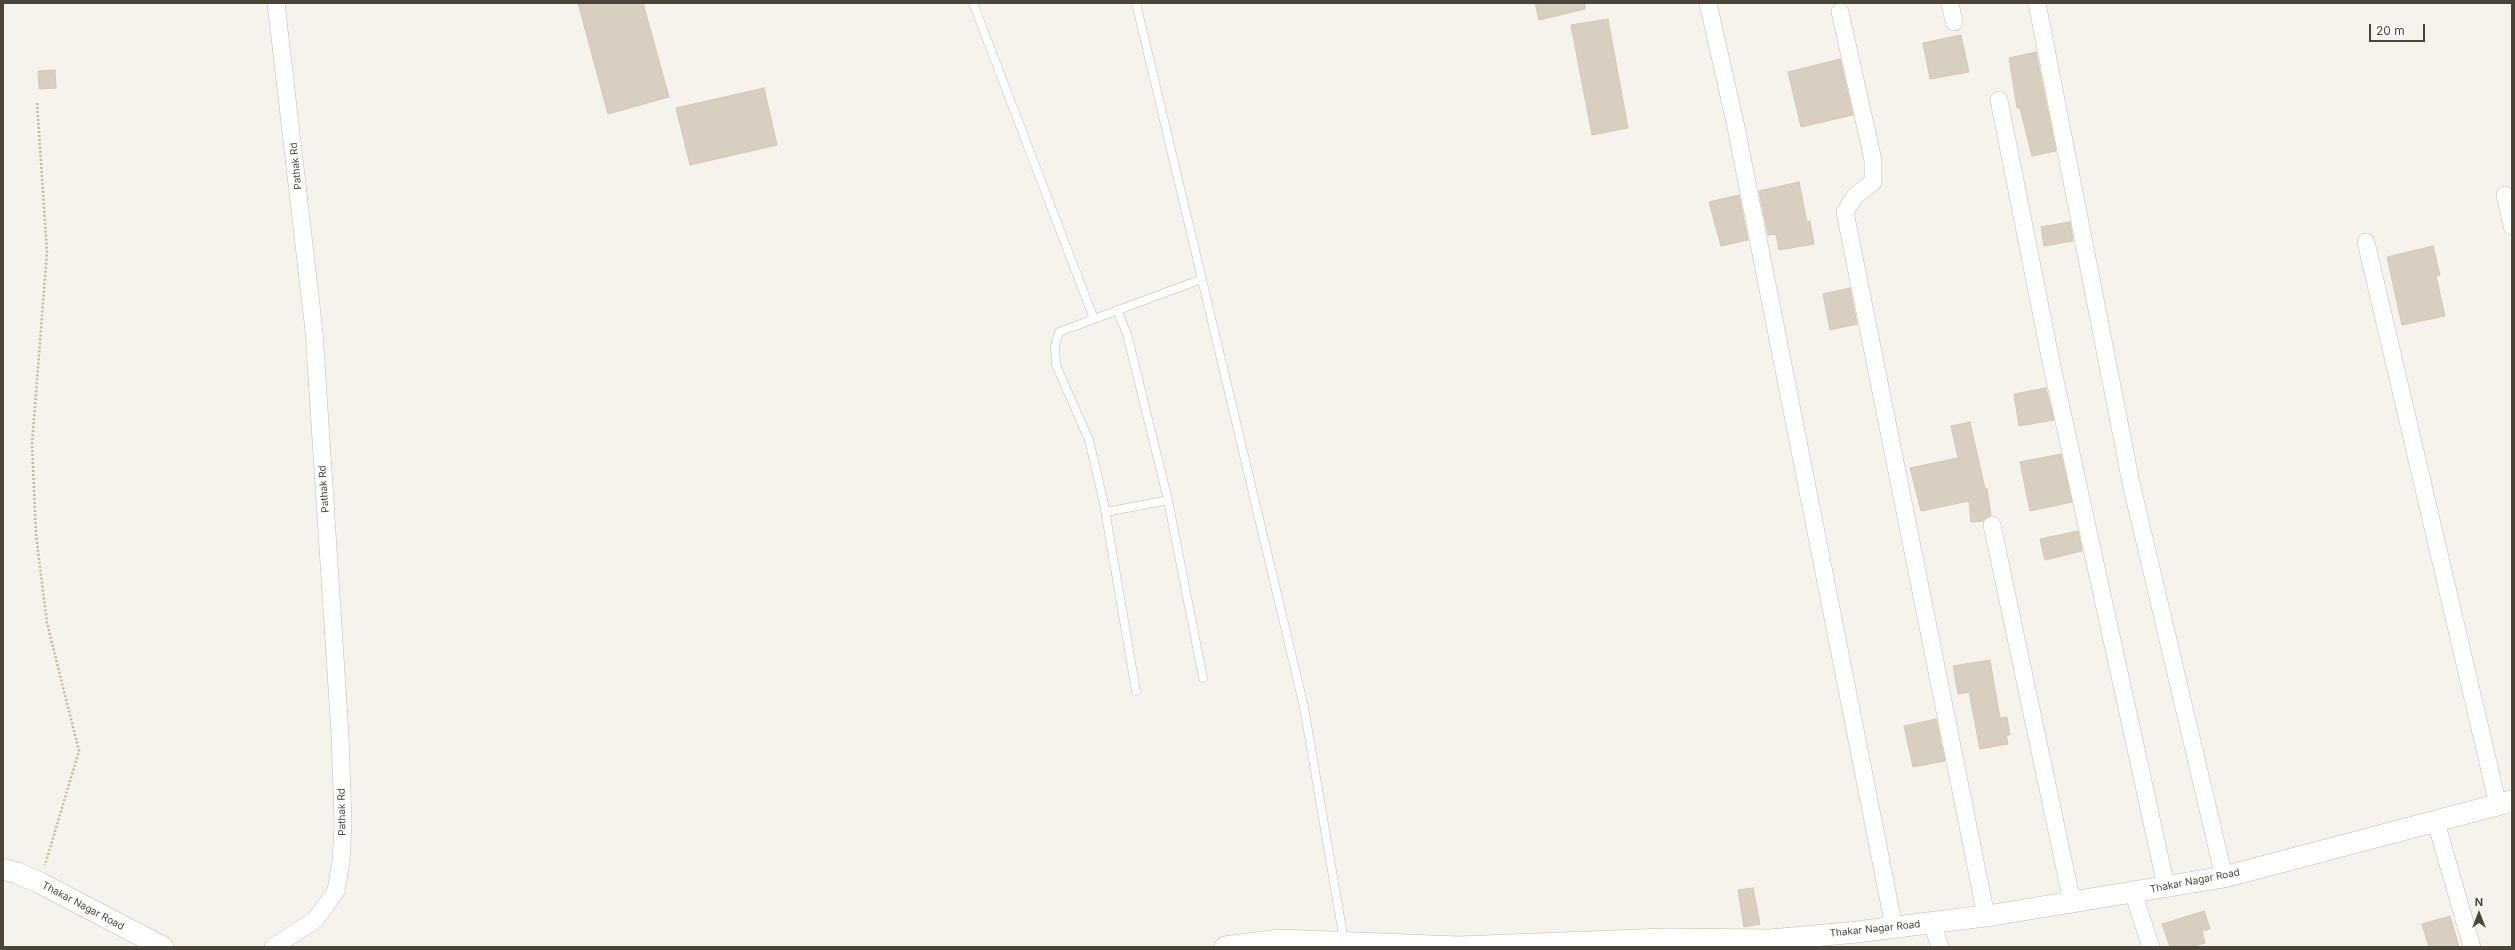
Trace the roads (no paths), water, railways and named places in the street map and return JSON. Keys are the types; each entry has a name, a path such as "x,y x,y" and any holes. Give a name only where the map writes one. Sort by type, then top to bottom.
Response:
{"street":[{"name":"Pathak Rd","path":"274,947 315,920 336,891 341,862 343,824 340,734 314,331 276,3"},
{"path":"1708,3 1736,127 1894,927"},
{"path":"1950,3 1954,22"},
{"path":"2037,3 2131,483 2224,877"},
{"path":"1840,12 1873,160 1873,182 1855,196 1845,212 1986,916"},
{"path":"1999,100 2051,362 2166,886"},
{"path":"2506,195 2512,226"},
{"path":"2366,242 2505,803"},
{"path":"1992,525 2072,902"},
{"name":"Thakar Nagar Road","path":"1225,947 1280,940 1458,947 1665,939 1786,943 1817,941 1894,927 1986,916 2224,877 2505,803"},
{"path":"2436,822 2472,947"},
{"name":"Thakar Nagar Road","path":"3,869 17,872 40,883 163,947"},
{"path":"2133,892 2151,947"},
{"path":"1932,923 1940,947"}],"lane":[{"path":"973,3 1094,319"},
{"path":"1136,3 1304,707 1344,942"},
{"path":"1136,691 1106,512 1089,440 1056,365 1055,346 1059,332 1202,279"},
{"path":"1117,310 1127,334 1168,500 1202,678"},
{"path":"1106,512 1168,500"}]}
